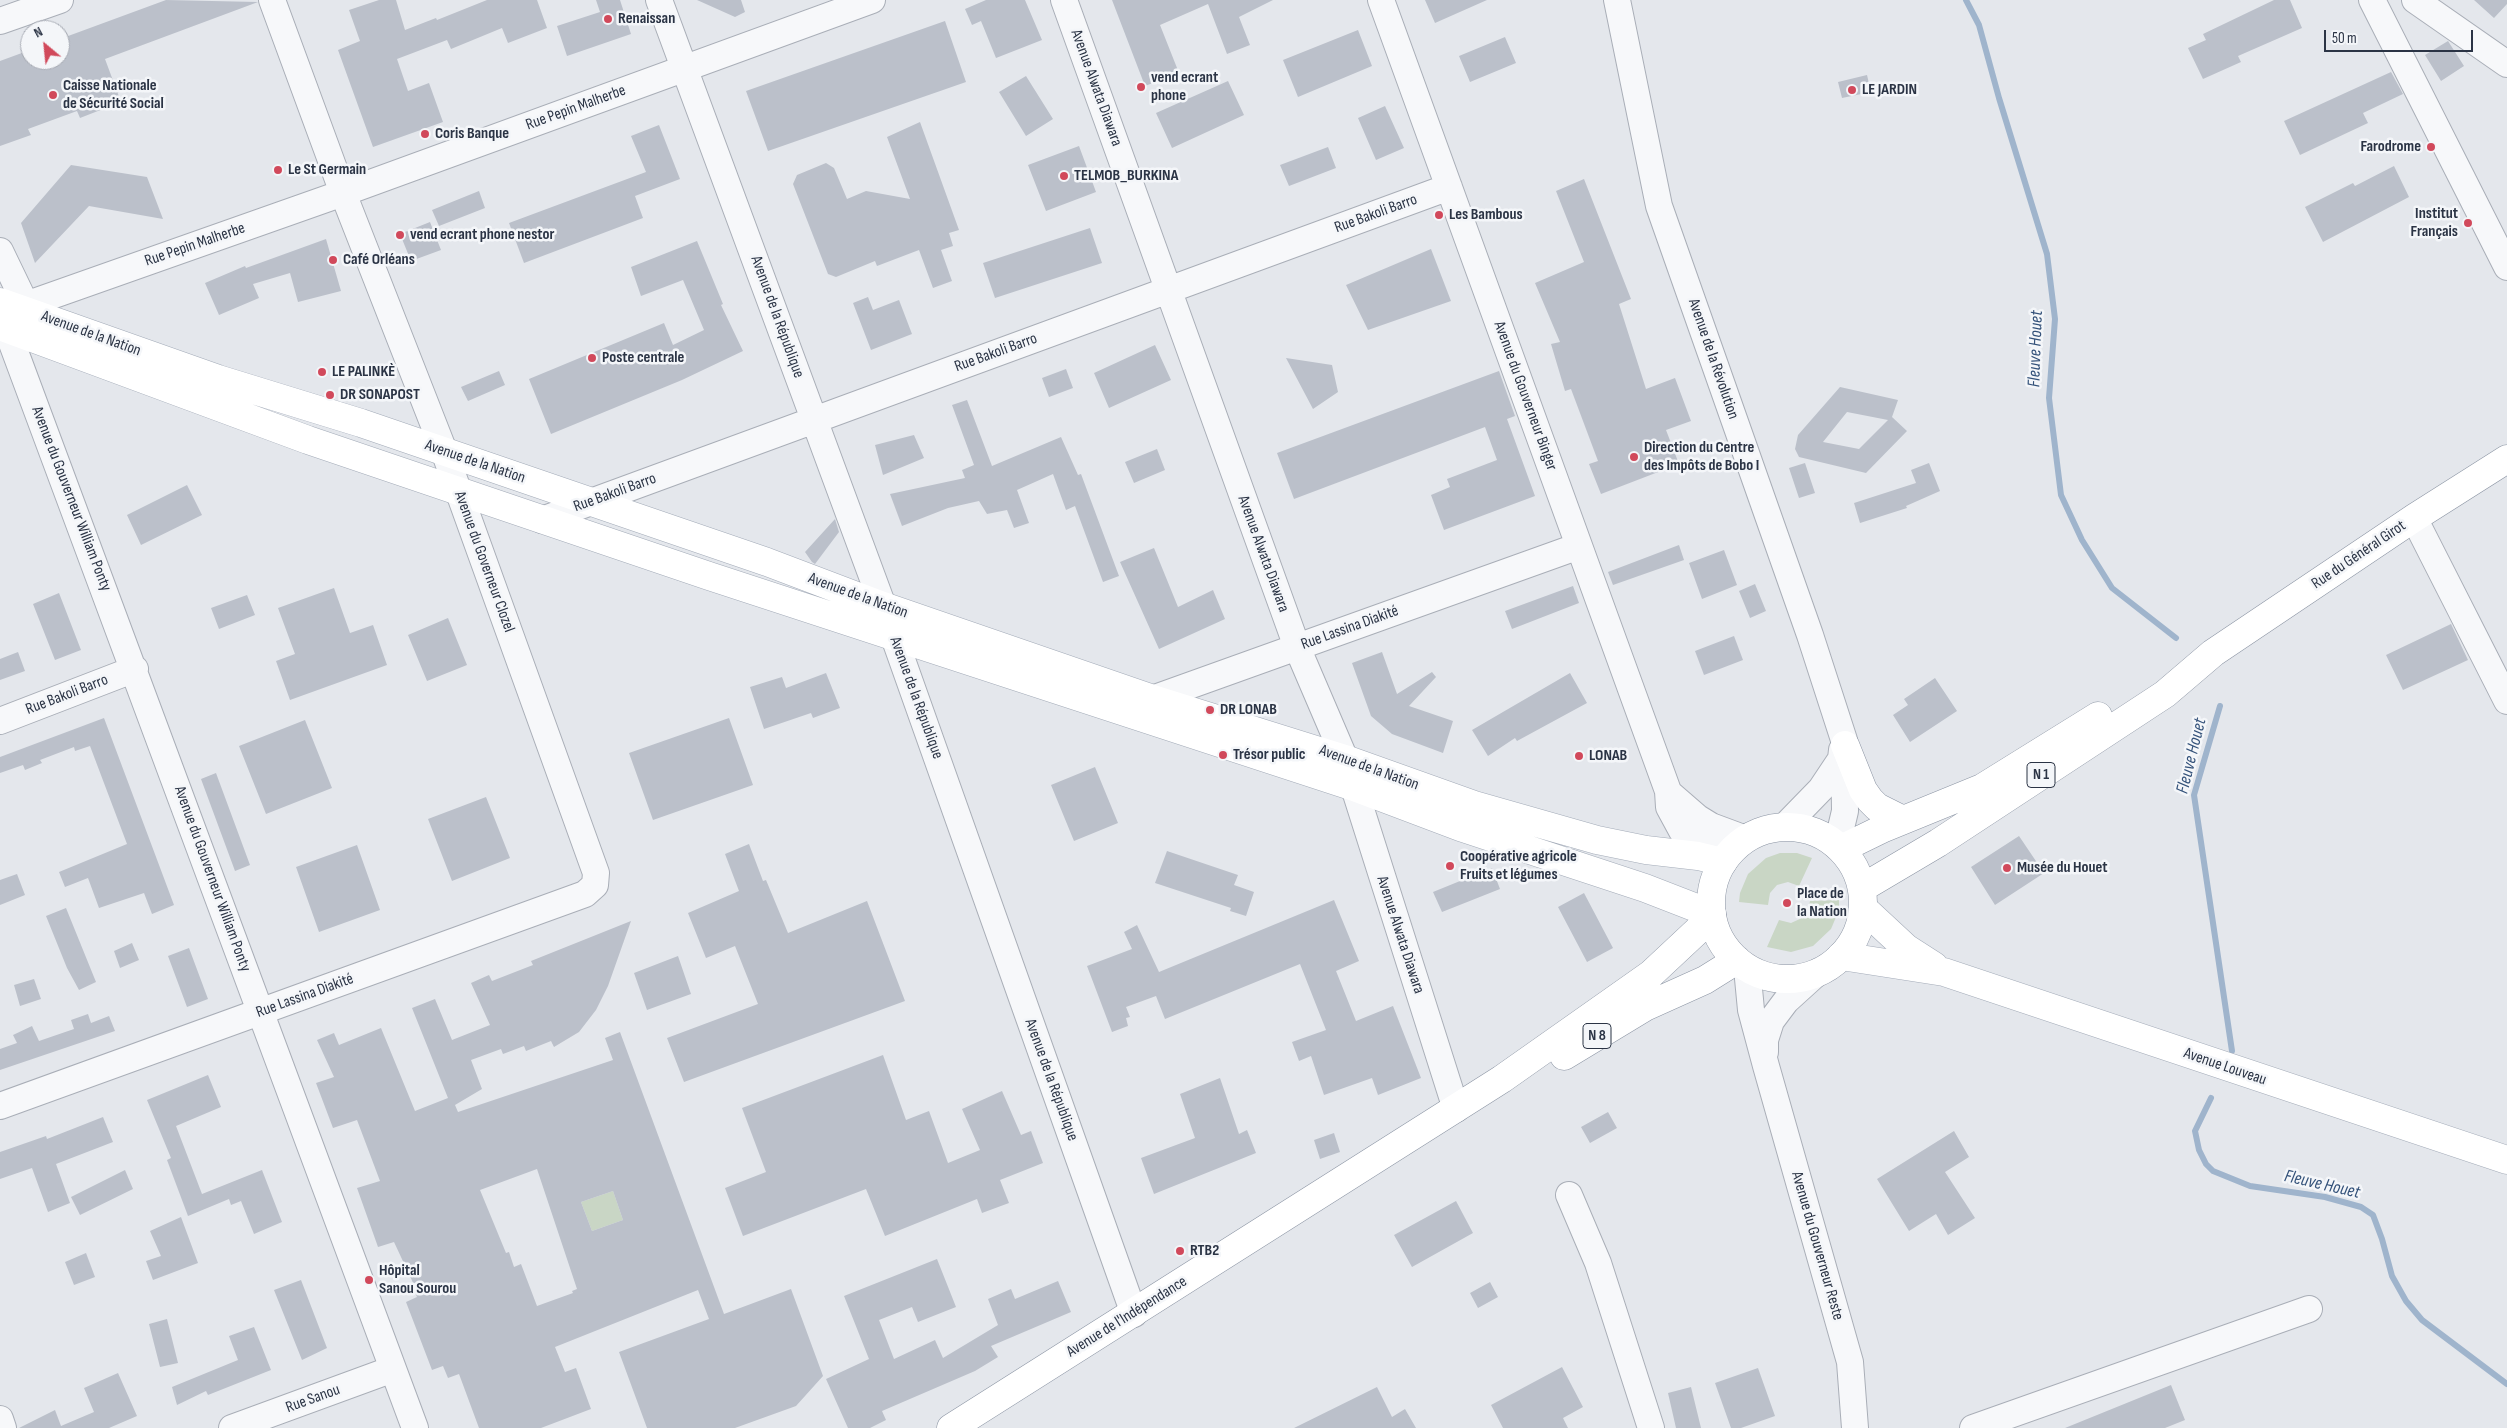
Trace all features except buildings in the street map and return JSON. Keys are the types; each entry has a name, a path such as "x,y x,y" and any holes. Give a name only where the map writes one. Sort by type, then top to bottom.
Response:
{"main road":[{"name":"Avenue de la Nation","path":"8,315 361,423 767,562 883,606 1153,699 1345,759 1474,805 1597,840 1646,850 1698,856 1731,852"},
{"name":"Avenue de la Nation","path":"8,315 299,437 542,520 1354,787 1460,827 1645,888 1707,921"},
{"name":"Rue du Général Girot","path":"2213,653 2414,518 2507,459"},
{"name":"N 1","path":"1839,847 1982,788 2152,682 2213,653"},
{"name":"N 1","path":"1863,898 1938,843 2165,694 2213,653"},
{"path":"1845,742 1863,790 1870,800 1877,807 1903,820"},
{"path":"1786,826 1813,831 1839,847 1855,866 1863,898 1856,935 1842,956 1818,972 1796,978 1774,978 1742,964 1707,921 1714,884 1731,852 1765,830 1786,826"},
{"name":"Avenue Louveau","path":"1863,898 1906,948 1944,972"},
{"name":"Avenue de l'Indépendance","path":"951,1428 1456,1110 1651,974 1707,921"},
{"name":"Avenue Louveau","path":"1842,956 1944,972 2507,1160"},
{"name":"Avenue de l'Indépendance","path":"1456,1110 1506,1090 1645,1007 1742,964"}],"street":[{"path":"0,21 60,0"},
{"name":"Avenue du Governeur Clozel","path":"272,0 343,193 444,451 596,873"},
{"name":"Avenue de la République","path":"659,0 894,636 1134,1314"},
{"name":"Rue Pepin Malherbe","path":"8,315 872,0"},
{"name":"Avenue Alwata Diawara","path":"1064,0 1297,647 1345,759 1456,1110"},
{"name":"Avenue du Gouverneur Binger","path":"1381,0 1668,792 1669,807 1682,831 1696,842 1731,852"},
{"name":"Avenue de la Révolution","path":"1617,0 1658,206 1807,626 1845,742 1845,811 1839,847"},
{"path":"2372,0 2507,267"},
{"path":"2415,0 2507,64"},
{"name":"Rue Bakoli Barro","path":"542,520 1449,187"},
{"name":"Avenue du Gouverneur William Ponty","path":"0,251 8,315 135,669 415,1428"},
{"path":"2414,518 2507,701"},
{"name":"Rue Lassina Diakité","path":"1122,710 1579,546"},
{"name":"Rue Bakoli Barro","path":"0,721 135,669"},
{"path":"1786,826 1821,789 1840,759 1845,742"},
{"name":"Avenue du Gouverneur Binger","path":"1668,792 1705,822 1731,852"},
{"name":"Rue Lassina Diakité","path":"0,1106 585,894 595,885 596,873"},
{"name":"Avenue du Gouverneur Reste","path":"1742,964 1751,1010 1766,1066 1850,1362 1854,1428"},
{"name":"Avenue du Gouverneur Reste","path":"1766,1066 1765,1040 1771,1021 1786,1001 1818,972"},
{"path":"1569,1195 1598,1263 1651,1428"},
{"path":"1973,1428 2308,1309"},
{"path":"1850,1362 1874,1428"},
{"name":"Rue Sanou","path":"232,1428 393,1369"},
{"path":"0,1419 3,1428"}],"green space":[{"path":"1780,853 1797,853 1812,858 1799,886 1788,882 1777,885 1770,893 1768,905 1739,902 1740,893 1748,874 1766,858"},
{"path":"1839,900 1839,910 1831,929 1813,946 1791,952 1767,947 1779,920 1791,923 1802,918 1808,910 1810,901"},
{"path":"613,1191 623,1220 592,1231 581,1202"}],"waterway":[{"name":"Fleuve Houet","path":"1966,0 1979,25 1999,98 2047,254 2055,319 2049,398 2061,495 2082,540 2112,588 2176,638"},
{"name":"Fleuve Houet","path":"2220,706 2194,795 2232,1051"},
{"name":"Fleuve Houet","path":"2211,1098 2195,1131 2199,1150 2206,1164 2213,1171 2250,1186 2325,1197 2361,1207 2373,1215 2392,1276 2406,1301 2422,1320 2507,1384"}],"place":[{"name":"Renaissan","path":"608,19"},
{"name":"vend ecrant phone","path":"1141,87"},
{"name":"LE JARDIN","path":"1852,90"},
{"name":"Caisse Nationale de Sécurité Social","path":"53,95"},
{"name":"Coris Banque","path":"425,134"},
{"name":"Farodrome","path":"2431,147"},
{"name":"Le St Germain","path":"278,170"},
{"name":"TELMOB_BURKINA","path":"1064,176"},
{"name":"Les Bambous","path":"1439,215"},
{"name":"Institut Français","path":"2468,223"},
{"name":"vend ecrant phone nestor","path":"400,235"},
{"name":"Café Orléans","path":"333,260"},
{"name":"Poste centrale","path":"592,358"},
{"name":"LE PALINKÈ","path":"322,372"},
{"name":"DR SONAPOST","path":"330,395"},
{"name":"Direction du Centre des Impôts de Bobo I","path":"1634,457"},
{"name":"DR LONAB","path":"1210,710"},
{"name":"Trésor public","path":"1223,755"},
{"name":"LONAB","path":"1579,756"},
{"name":"Coopérative agricole Fruits et légumes","path":"1450,866"},
{"name":"Musée du Houet","path":"2007,868"},
{"name":"Place de la Nation","path":"1787,903"},
{"name":"RTB2","path":"1180,1251"},
{"name":"Hôpital Sanou Sourou","path":"369,1280"}]}
